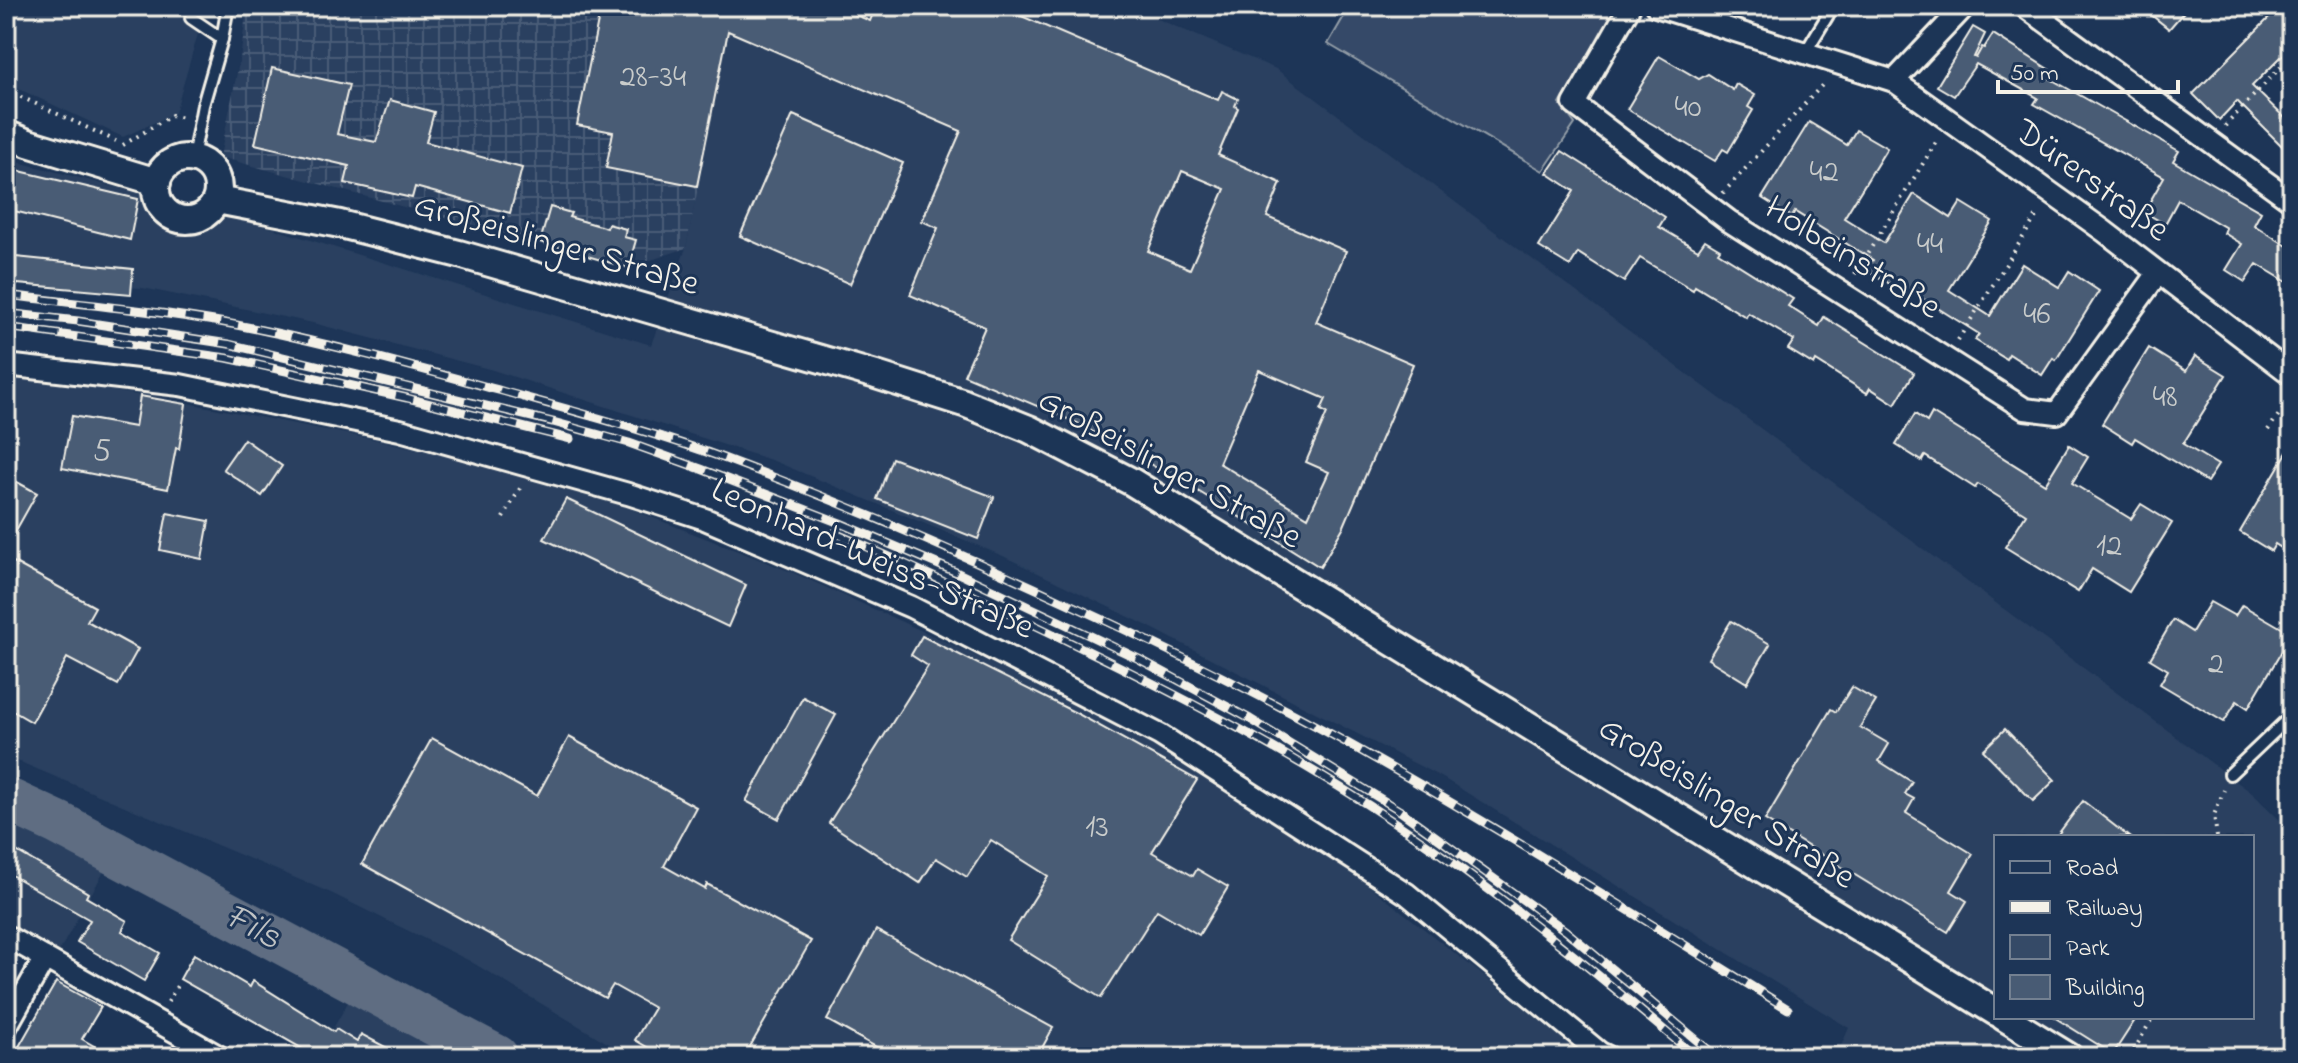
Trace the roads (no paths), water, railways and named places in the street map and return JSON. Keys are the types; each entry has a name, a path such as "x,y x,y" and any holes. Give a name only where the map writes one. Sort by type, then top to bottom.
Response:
{"main road":[{"path":"6,134 157,182"},
{"path":"193,158 212,169 219,189 217,200 206,215 188,221 179,220 170,216 158,201 157,182 160,173 174,161 193,158"},
{"name":"Großeislinger Straße","path":"217,200 340,224 459,254 876,375 964,403 1029,429 1132,482 1994,1011"},
{"path":"2007,1019 2069,1057"}],"street":[{"name":"Holbeinstraße","path":"1630,6 1574,104 1729,221 2025,409 2057,413 2158,273"},
{"name":"Dürerstraße","path":"1656,6 1894,81 2051,193 2292,375"},
{"path":"1894,81 1965,6"},
{"path":"2024,6 2292,201"},
{"name":"Leonhard-Weiss-Straße","path":"6,365 180,385 400,430 705,519 911,607 1160,735 1407,894 1608,1057"},
{"path":"6,936 220,1057"},
{"path":"6,1027 45,958"}],"lane":[{"path":"193,158 228,6"},
{"path":"1805,53 1828,15"},
{"path":"191,18 222,39"},
{"path":"2230,774 2292,715"}],"waterway":[{"name":"Fils","path":"6,799 58,823 497,1057"}],"railway":[{"path":"6,295 195,318 380,358 643,431 812,492 1100,618 1297,716 1503,833 1788,1009"},
{"path":"6,313 229,344 553,422 629,443 701,469 958,573 1139,659 1250,719 1399,810 1566,931 1717,1057"},
{"path":"6,327 227,358 407,398 570,439"},
{"path":"834,533 942,581 1181,698 1353,795 1511,906 1696,1057"}]}
